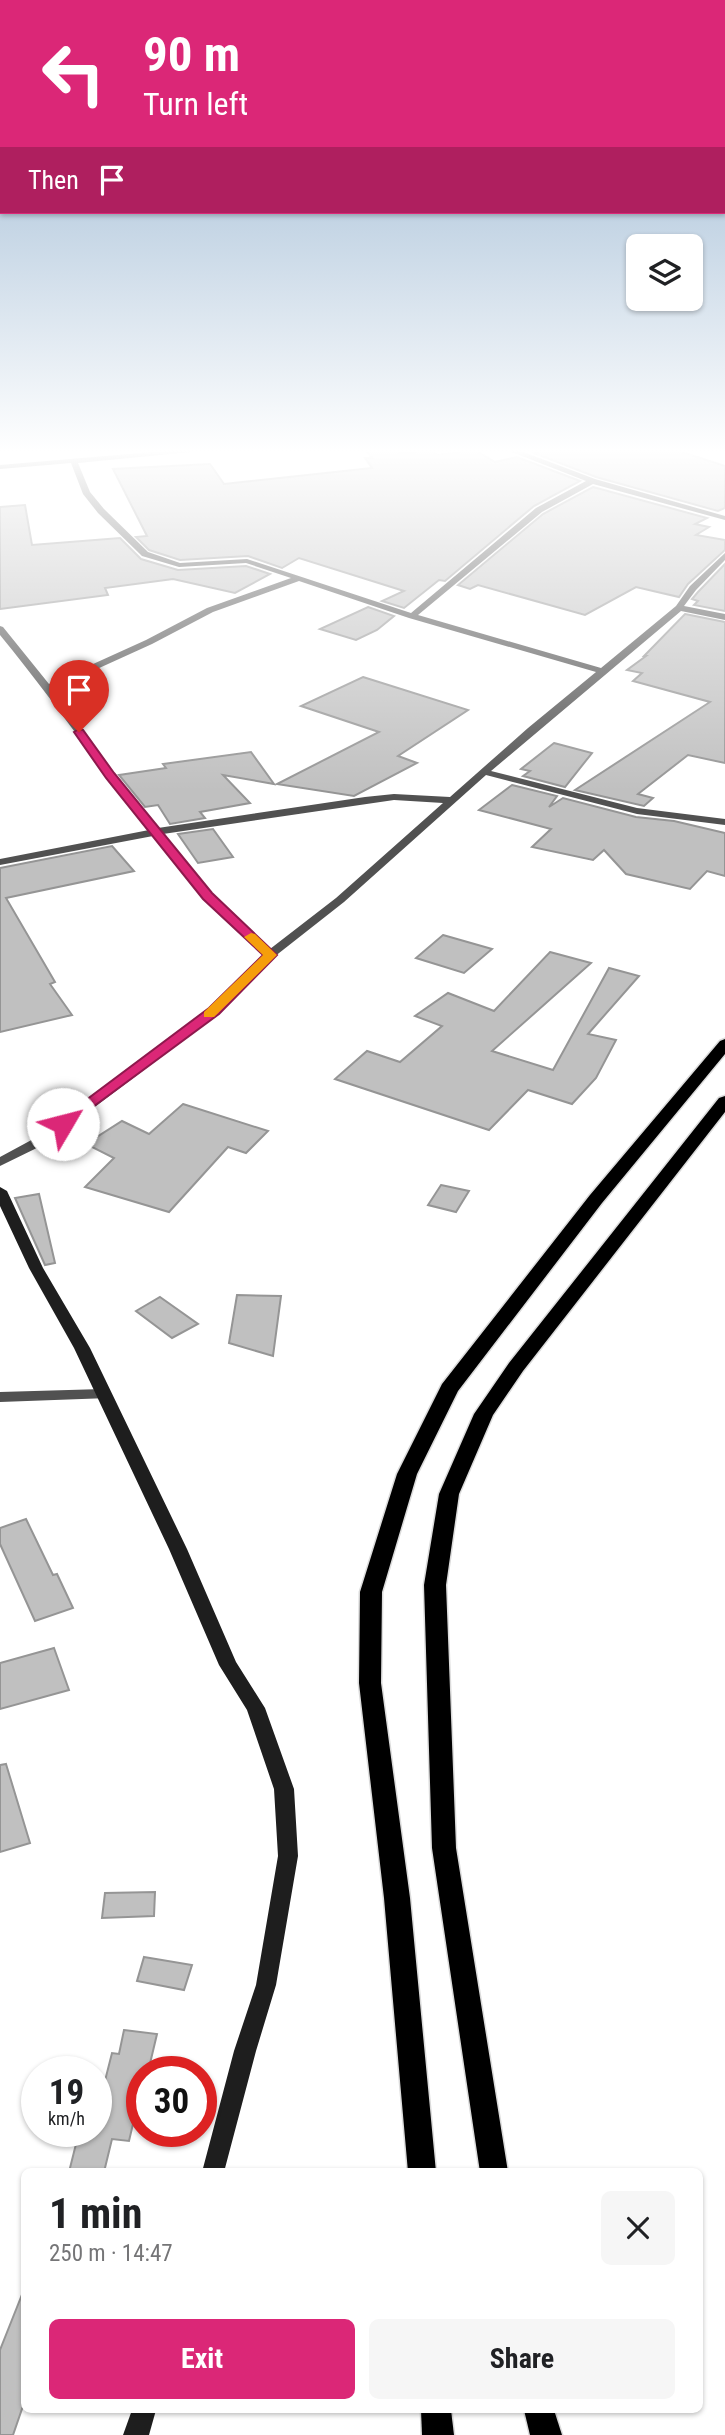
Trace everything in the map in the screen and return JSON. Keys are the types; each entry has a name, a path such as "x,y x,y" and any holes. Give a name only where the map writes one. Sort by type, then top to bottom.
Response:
{"main road":[{"path":"422,2168 397,1898 370,1683 371,1592 407,1475 449,1389 587,1210 725,1044"},
{"path":"493,2168 444,1849 435,1585 449,1494 484,1414 516,1367 725,1101"},
{"path":"436,2413 438,2435"},
{"path":"540,2413 546,2435"}],"street":[{"path":"180,564 189,566 209,564"},
{"path":"252,564 412,616 602,671"},
{"path":"412,616 475,564"},
{"path":"0,1162 42,1140 214,1011 271,955 340,900 484,772 679,608 693,588 717,564"},
{"path":"48,688 149,642 210,610 299,578"},
{"path":"679,608 725,617"},
{"path":"0,629 48,688 110,775 207,896 271,955"},
{"path":"484,772 637,811 725,822"},
{"path":"0,862 156,832 365,800 394,797 453,800"},
{"path":"0,1192 36,1268 82,1348 178,1549 228,1665 256,1708 284,1789 288,1856 266,1985 245,2051 214,2168"},
{"path":"0,1397 103,1394"},
{"path":"136,2435 143,2413"}],"building":[{"path":"0,564 157,564 178,570 246,566 270,574 235,593 173,579 105,588 108,595 0,609"},
{"path":"270,564 289,564 282,568"},
{"path":"317,564 466,564 445,581 439,580 404,608 382,601 404,591"},
{"path":"484,564 710,564 688,584 679,597 636,587 585,615 478,585 470,589 458,585"},
{"path":"725,564 725,611 694,605 698,601 692,599"},
{"path":"368,607 394,616 377,630 356,640 320,629"},
{"path":"685,614 725,622 725,763 688,755 638,794 653,798 644,806 575,790 710,702 633,681 642,673 627,670 646,656"},
{"path":"363,677 468,710 398,756 417,763 354,796 277,784 379,732 301,706"},
{"path":"554,743 592,753 565,787 523,776 530,771 521,769"},
{"path":"251,752 274,784 223,775 250,803 200,812 205,818 170,824 158,805 145,807 119,775 166,768 163,764"},
{"path":"512,785 557,796 549,807 563,798 636,817 674,821 725,833 725,876 707,871 690,889 626,874 604,850 593,860 532,847 551,829 479,810"},
{"path":"213,829 233,857 198,863 178,834"},
{"path":"112,846 134,871 6,898 55,982 50,984 72,1015 0,1032 0,868"},
{"path":"443,935 492,949 464,973 416,958"},
{"path":"550,952 591,963 492,1051 553,1070 609,968 639,976 588,1034 616,1040 596,1078 572,1104 528,1090 489,1130 335,1079 367,1051 400,1062 442,1026 415,1016 448,993 494,1011"},
{"path":"183,1104 268,1131 246,1153 228,1147 169,1212 85,1187 114,1158 86,1144 122,1121 149,1134"},
{"path":"441,1185 469,1191 456,1212 428,1205"},
{"path":"39,1194 55,1263 45,1265 15,1198"},
{"path":"237,1295 281,1296 273,1356 229,1343"},
{"path":"160,1297 198,1324 172,1338 136,1311"},
{"path":"26,1519 53,1575 57,1574 73,1608 35,1621 0,1544 0,1528"},
{"path":"54,1648 69,1690 0,1709 0,1663"},
{"path":"6,1764 30,1843 0,1852 0,1765"},
{"path":"155,1892 154,1916 102,1918 105,1893"},
{"path":"144,1957 192,1965 184,1990 137,1981"},
{"path":"124,2030 157,2034 152,2056 126,2056 126,2141 112,2139 112,2053 119,2054"},
{"path":"75,2147 110,2147 105,2168 70,2168"},
{"path":"21,2297 21,2412 13,2435 0,2435 0,2350"}],"slow traffic":[{"path":"209,1015 271,955 251,937"}],"route":[{"path":"63,1124 214,1011 271,955 207,896 79,732"}]}
